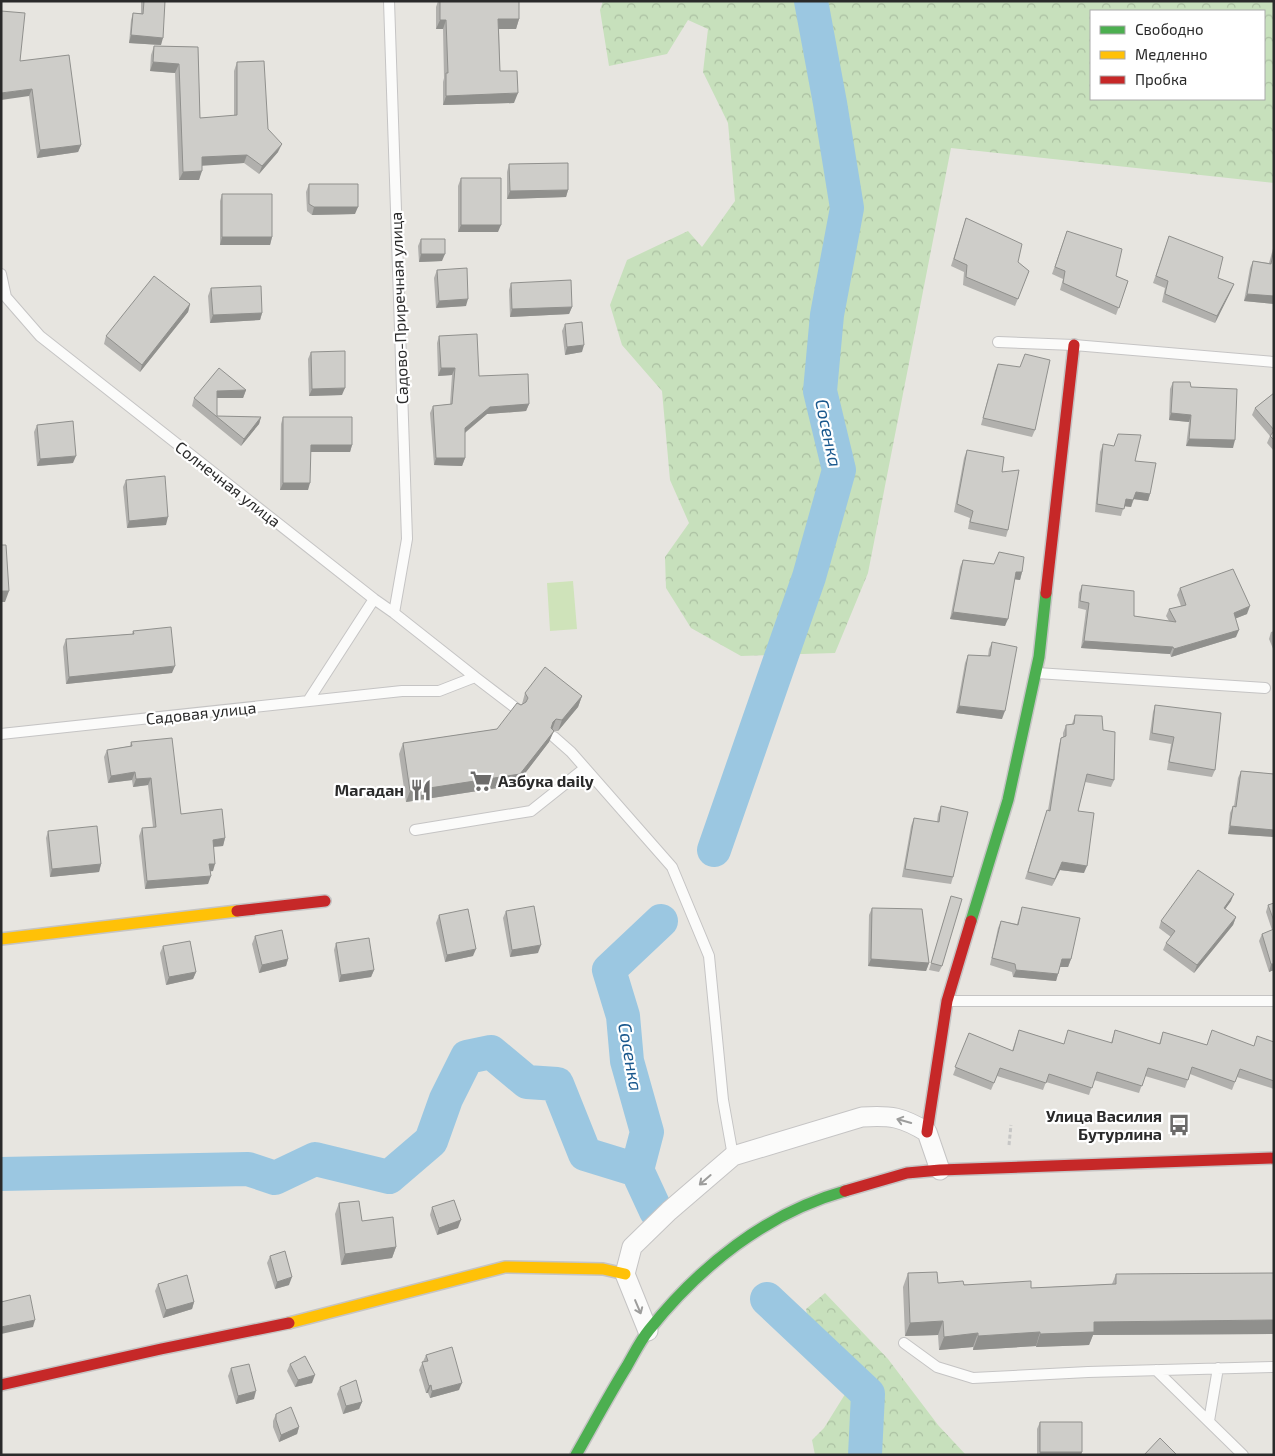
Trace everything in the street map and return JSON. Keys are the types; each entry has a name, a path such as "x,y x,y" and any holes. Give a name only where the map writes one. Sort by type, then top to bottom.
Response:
{"street":[{"path":"940,1170 928,1132 947,1001 1008,800 1036,673 1074,344"},
{"path":"1,939 325,901"},
{"path":"648,1331 624,1274 632,1247 669,1211 733,1156 862,1117 882,1116 908,1121 928,1132"},
{"path":"576,1455 648,1331 702,1273 735,1246 778,1218 833,1194 907,1173 940,1170 1274,1158"},
{"path":"1,1385 161,1349 291,1323 505,1267 603,1269 624,1274"}],"lane":[{"name":"Садово-Приречная улица","path":"389,1 407,539 394,613"},
{"name":"Солнечная улица","path":"1,274 4,298 40,336 517,709"},
{"path":"998,342 1074,344 1274,362"},
{"path":"308,701 374,599"},
{"path":"1036,673 1265,688"},
{"name":"Садовая улица","path":"1,734 402,691 439,691 475,677"},
{"path":"554,736 585,768 672,867 710,956 723,1100 733,1156"},
{"path":"415,830 531,811 585,768"},
{"path":"947,1001 1274,1001"},
{"path":"904,1343 937,1367 973,1378 1274,1367"},
{"path":"1208,1421 1218,1368"},
{"path":"1156,1370 1243,1455"}],"green space":[{"path":"603,1 1274,1 1274,183 951,148 868,573 835,653 741,656 691,628 666,588 665,557 689,523 670,480 662,391 622,345 610,305 627,260 688,231 702,247 735,201 728,123 703,72 708,29 688,20 667,54 609,66 600,10"},
{"path":"573,581 577,629 550,631 547,583"},
{"path":"825,1293 888,1359 938,1425 966,1455 815,1455 812,1440 824,1428 847,1391 813,1345 806,1309"}],"building":[{"path":"144,1 165,1 163,38 131,35 133,13 143,14"},
{"path":"440,1 519,1 519,19 498,19 500,71 517,71 518,93 446,96 446,73 448,73 446,20 440,20"},
{"path":"1,11 25,13 20,61 69,55 81,145 40,150 32,89 1,93"},
{"path":"154,46 198,47 200,118 237,115 237,62 264,61 268,129 282,144 262,166 247,155 202,157 202,171 183,172 179,64 153,62"},
{"path":"568,163 568,190 510,191 509,164"},
{"path":"461,178 501,178 501,225 461,225"},
{"path":"309,184 358,184 358,207 314,207 309,204"},
{"path":"222,194 272,194 272,237 222,237"},
{"path":"966,218 1022,244 1018,262 1029,271 1018,299 966,277 967,265 954,259"},
{"path":"1067,231 1122,249 1116,276 1128,281 1119,308 1063,283 1065,271 1055,267"},
{"path":"1169,236 1223,257 1218,278 1234,284 1217,316 1165,294 1168,281 1156,276"},
{"path":"421,239 445,239 445,254 421,254"},
{"path":"1274,249 1274,296 1247,294 1253,261 1271,264"},
{"path":"467,268 468,299 439,301 437,270"},
{"path":"154,276 190,304 142,365 106,336"},
{"path":"571,280 572,307 512,309 511,283"},
{"path":"261,286 262,313 213,315 211,288"},
{"path":"582,322 584,345 567,347 565,324"},
{"path":"477,334 479,376 528,374 529,404 490,407 465,428 465,458 436,458 433,406 452,404 455,368 441,368 439,336"},
{"path":"345,351 345,388 312,389 311,352"},
{"path":"1025,354 1050,360 1035,430 983,418 998,364 1020,367"},
{"path":"219,368 246,390 217,391 217,416 261,417 244,439 194,398"},
{"path":"1173,382 1190,382 1191,387 1237,389 1235,440 1189,439 1191,415 1171,413"},
{"path":"1274,393 1274,430 1255,408"},
{"path":"283,417 352,417 352,445 311,445 310,483 283,483"},
{"path":"73,421 76,456 40,459 37,425"},
{"path":"1274,431 1274,440 1270,436"},
{"path":"1118,434 1141,435 1135,461 1156,463 1150,494 1136,492 1133,500 1126,499 1124,509 1097,504 1103,444 1114,446"},
{"path":"967,450 1004,457 1002,472 1019,470 1008,530 970,522 973,511 957,504"},
{"path":"165,476 168,517 129,521 126,480"},
{"path":"1,545 6,545 9,591 1,591"},
{"path":"999,552 1024,557 1022,572 1016,572 1008,619 953,612 963,560 994,564"},
{"path":"1233,569 1250,606 1234,613 1239,630 1174,649 1173,647 1084,641 1089,603 1080,601 1082,585 1134,591 1134,616 1176,622 1169,609 1186,605 1180,588"},
{"path":"171,627 175,666 69,677 66,639 134,634 133,631"},
{"path":"992,642 1017,647 1005,711 959,706 968,655 990,656"},
{"path":"545,667 582,696 562,720 556,719 553,722 551,728 554,731 520,774 410,791 403,743 497,729 517,703 521,705 526,702 528,698 525,693"},
{"path":"1155,705 1221,713 1215,770 1169,762 1174,737 1152,733"},
{"path":"1075,715 1102,716 1103,730 1115,732 1114,780 1087,774 1078,811 1094,813 1087,866 1062,862 1055,879 1028,872 1047,810 1050,811 1061,738 1066,736 1066,725 1074,724"},
{"path":"172,738 181,814 222,809 225,838 213,840 215,864 209,864 211,876 147,881 142,828 156,827 151,778 136,779 135,772 111,776 107,750 132,746 131,742"},
{"path":"1241,771 1274,774 1274,830 1230,826 1233,806 1236,807"},
{"path":"941,806 968,812 953,877 905,869 914,818 939,822"},
{"path":"97,826 101,864 52,869 48,831"},
{"path":"1198,870 1234,894 1224,908 1236,917 1197,965 1166,943 1175,931 1161,921"},
{"path":"951,896 962,899 942,966 931,963"},
{"path":"1274,903 1274,921 1268,905"},
{"path":"534,906 541,945 512,950 506,911"},
{"path":"1022,907 1080,918 1071,959 1062,959 1058,974 1016,970 1015,964 992,958 1001,921 1018,925"},
{"path":"872,908 922,909 929,963 871,959"},
{"path":"468,909 476,949 447,955 439,915"},
{"path":"1274,929 1274,964 1271,964 1262,934"},
{"path":"282,930 288,959 262,965 255,936"},
{"path":"369,938 374,970 341,975 336,943"},
{"path":"190,941 196,972 169,977 163,946"},
{"path":"1019,1030 1064,1044 1068,1030 1112,1043 1115,1030 1160,1044 1163,1032 1207,1045 1212,1030 1254,1046 1257,1036 1274,1042 1274,1081 1240,1069 1235,1082 1192,1067 1188,1080 1148,1068 1142,1086 1097,1072 1092,1088 1049,1074 1046,1083 1000,1068 994,1083 955,1067 969,1033 1013,1051"},
{"path":"454,1200 461,1220 439,1228 432,1207"},
{"path":"359,1201 362,1221 393,1217 396,1247 345,1254 339,1203"},
{"path":"285,1251 292,1277 277,1282 270,1256"},
{"path":"937,1272 938,1283 963,1281 964,1285 1031,1281 1031,1288 1116,1284 1116,1274 1274,1273 1274,1320 1094,1322 1094,1332 1040,1334 1040,1332 978,1336 978,1333 944,1337 943,1321 910,1323 908,1273"},
{"path":"187,1275 194,1302 166,1310 158,1284"},
{"path":"30,1295 35,1320 1,1327 1,1302"},
{"path":"452,1347 462,1383 432,1391 422,1362 428,1361 426,1355"},
{"path":"305,1356 315,1375 298,1380 290,1364"},
{"path":"249,1364 256,1391 238,1396 231,1368"},
{"path":"356,1380 362,1402 346,1406 340,1387"},
{"path":"291,1407 299,1427 281,1435 276,1414"},
{"path":"1040,1422 1082,1422 1082,1452 1040,1452"},
{"path":"1160,1438 1177,1455 1144,1455"}],"waterway":[{"name":"Сосенка","path":"714,850 809,577 839,470 820,391 827,315 847,208 811,1"},
{"name":"Сосенка","path":"656,1211 637,1170 647,1132 627,1061 623,1016 609,970 661,921"},
{"path":"1,1174 248,1169 275,1178 315,1159 389,1177 431,1141 446,1099 467,1057 491,1052 527,1082 557,1084 585,1154 637,1170"},
{"name":"Сосенка","path":"767,1299 868,1394 865,1455"}],"traffic: fast":[{"path":"971,921 1008,800 1039,657 1046,593"},
{"path":"576,1455 649,1330 690,1285 712,1264 761,1228 788,1213 845,1191"}],"traffic: slow":[{"path":"1,939 237,911"},
{"path":"289,1323 505,1267 603,1269 625,1274"}],"traffic: jam":[{"path":"1046,593 1074,345"},
{"path":"237,911 325,901"},
{"path":"927,1132 947,1001 971,921"},
{"path":"845,1191 907,1173 940,1170 1274,1158"},
{"path":"1,1385 161,1349 289,1323"}],"place":[{"name":"Азбука daily","path":"481,781"},
{"name":"Магадан","path":"421,790"},
{"name":"Улица Василия Бутурлина","path":"1179,1125"}]}
